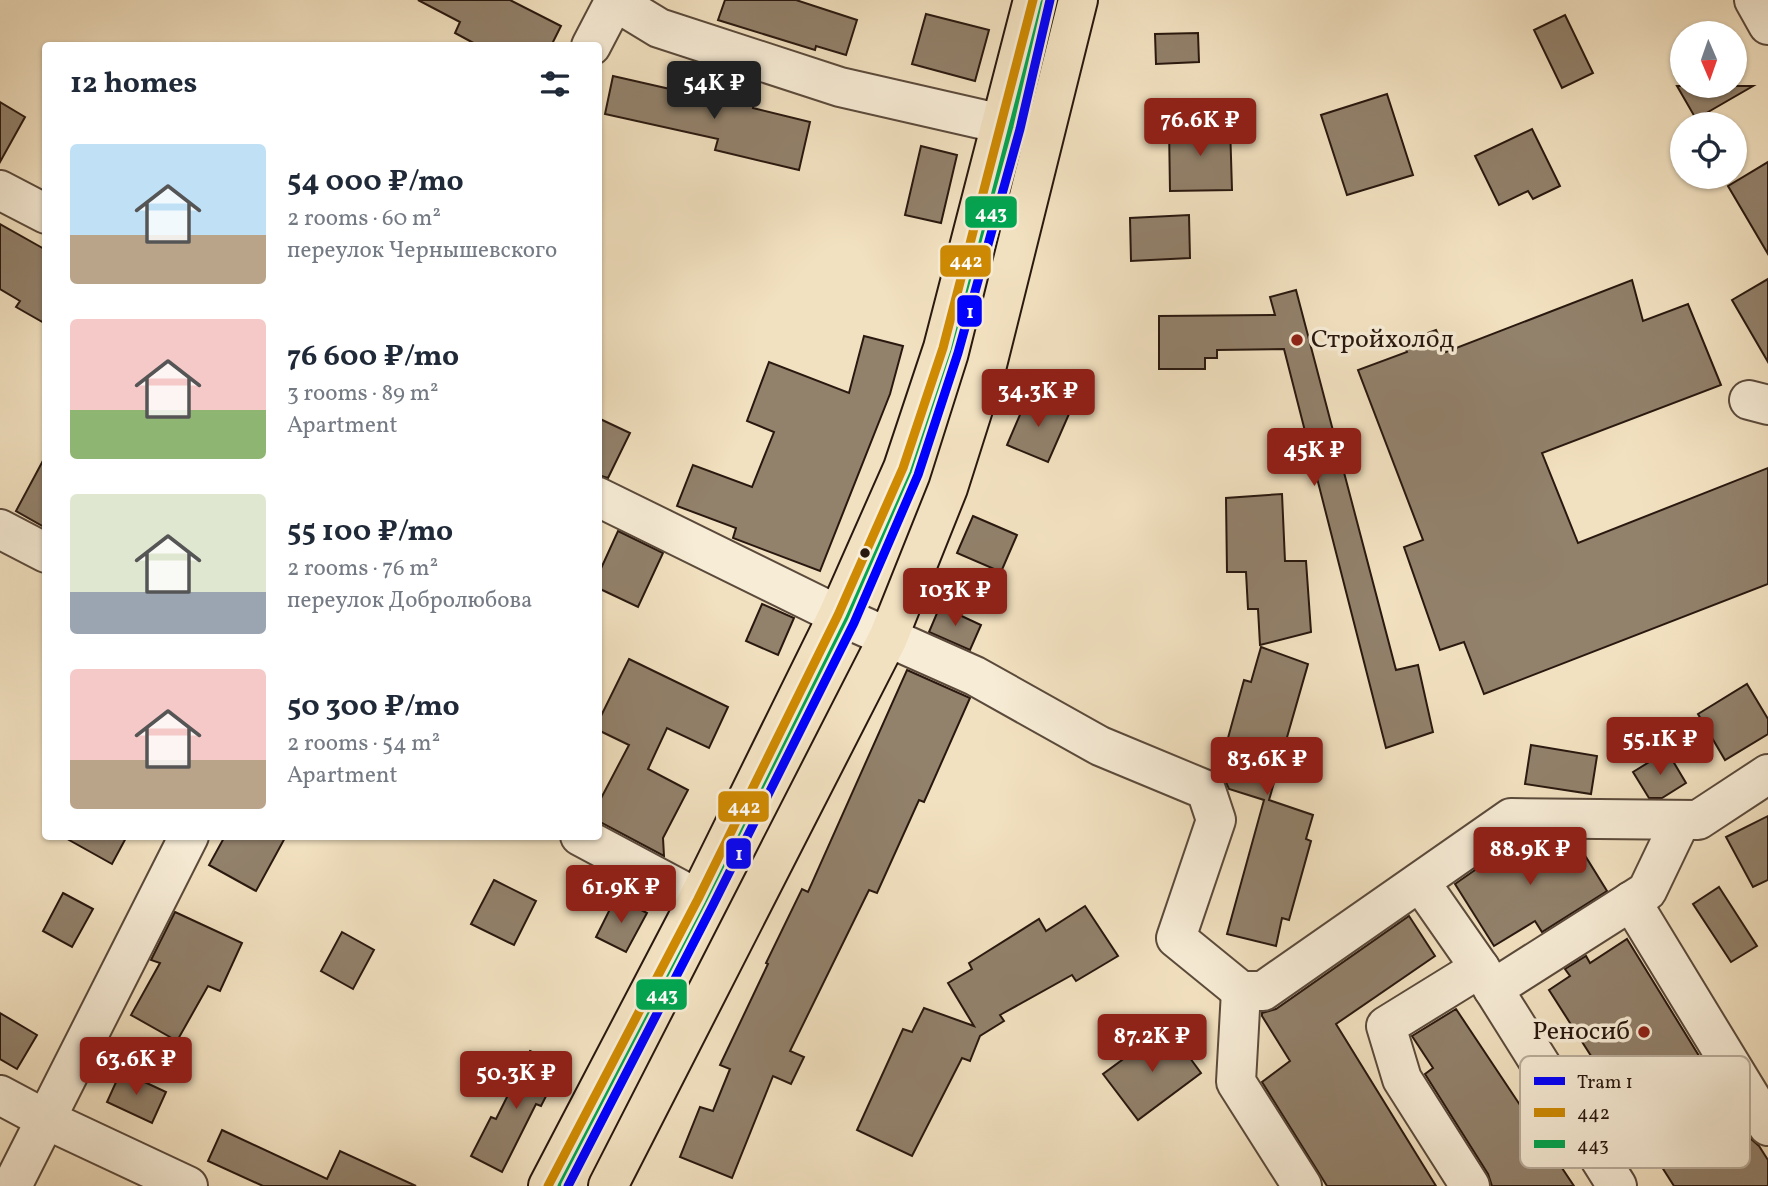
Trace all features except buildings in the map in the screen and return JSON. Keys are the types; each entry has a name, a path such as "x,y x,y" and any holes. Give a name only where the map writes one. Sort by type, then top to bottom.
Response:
{"main road":[{"path":"548,1186 698,899 838,615 903,468 943,348 1033,0"},
{"path":"608,1186 888,638 948,488 987,365 1078,0"}],"street":[{"path":"593,42 614,0 659,28 841,87 1002,124"},
{"path":"1754,0 1768,25"},
{"path":"0,190 42,212"},
{"path":"602,500 838,615 975,676 1100,746 1206,790 1216,820 1176,937 1241,991 1263,991 1511,818 1698,820 1768,774"},
{"path":"1,532 42,551"},
{"path":"1470,1186 1402,1079 1386,1026 1487,978 1647,891 1681,820"},
{"path":"12,1186 187,840"},
{"path":"587,840 698,899"},
{"path":"1420,881 1487,978 1536,1056"},
{"path":"1631,901 1725,1056"},
{"path":"1241,991 1236,1082 1302,1186"},
{"path":"0,1095 188,1186"},
{"path":"1750,1096 1768,1126"},
{"path":"1606,1168 1617,1186"}],"tram line":[{"name":"1","path":"568,1186 854,623 918,475 958,353 1020,129 1050,0"}],"transit line":[{"name":"442","path":"548,1186 698,899 838,615 903,468 943,348 1033,0"},
{"name":"443","path":"562,1186 709,904 849,620 914,473 955,351 1045,3"}],"place":[{"name":"Стройхолод","path":"1297,340"},
{"name":"Реносиб","path":"1644,1032"}]}
